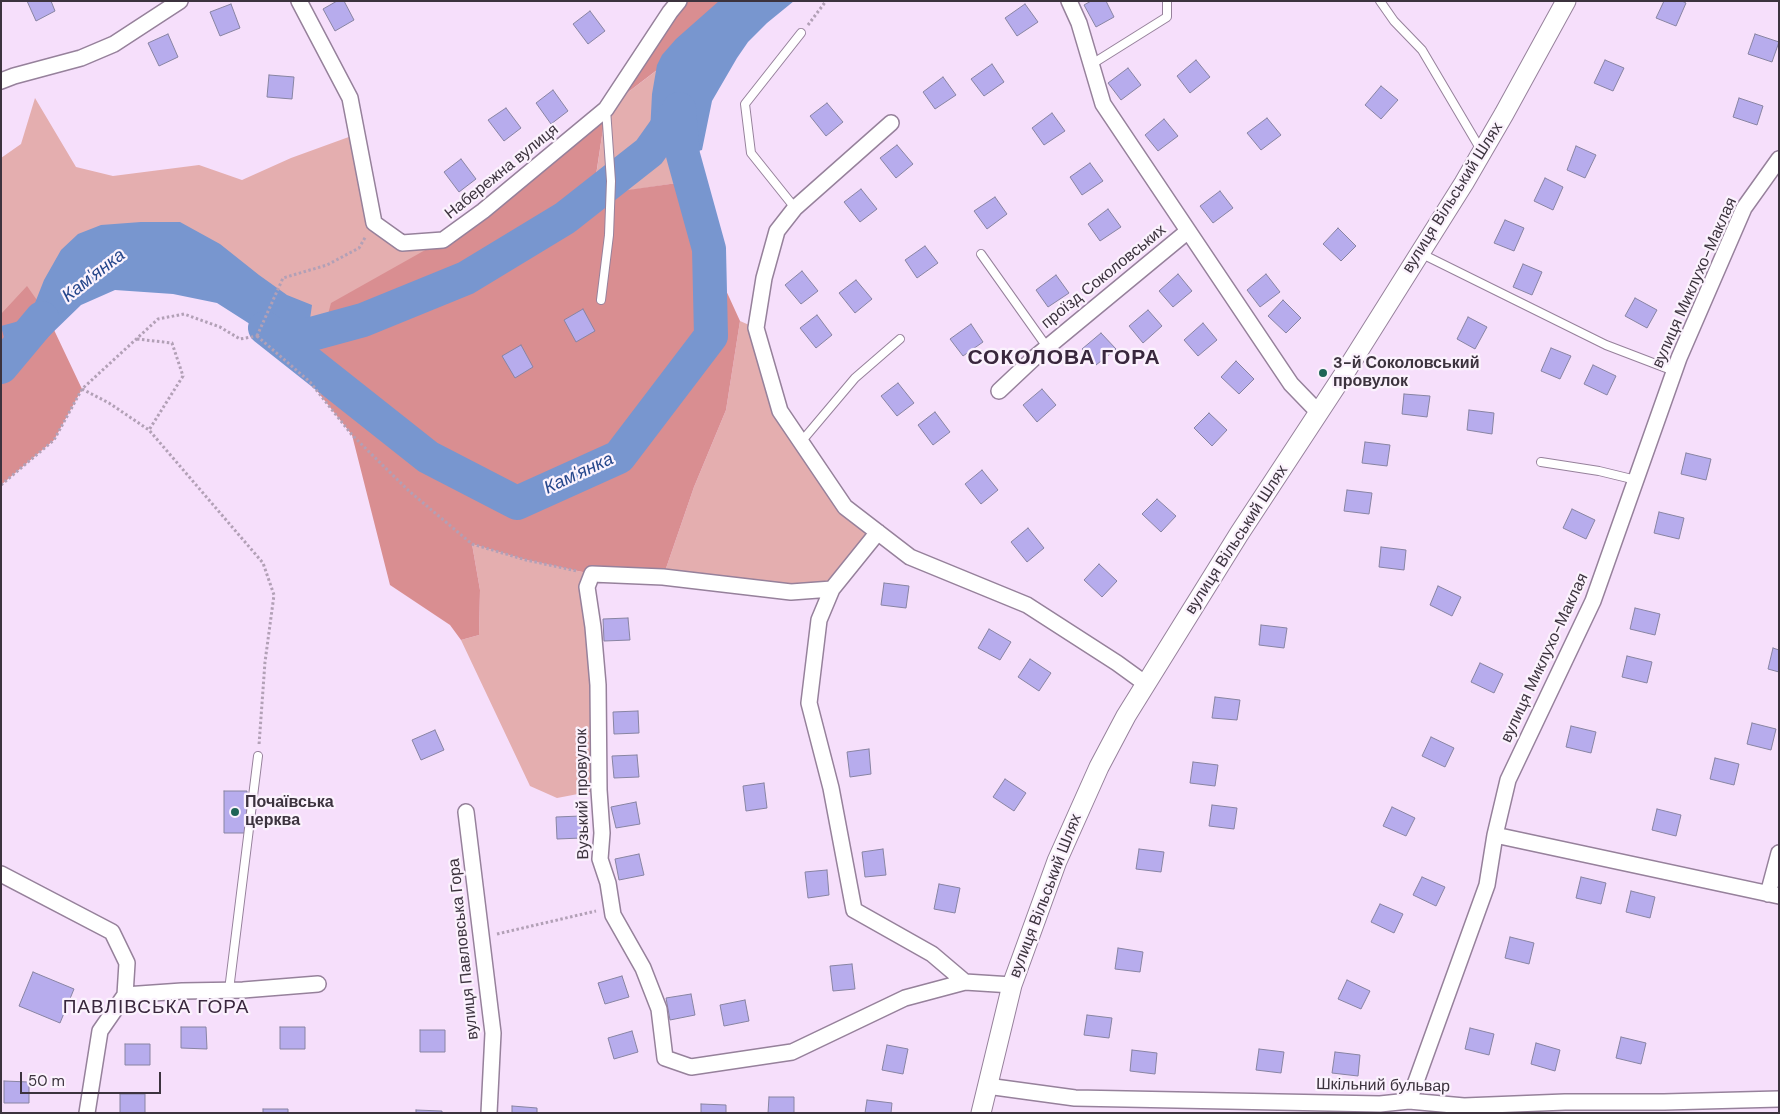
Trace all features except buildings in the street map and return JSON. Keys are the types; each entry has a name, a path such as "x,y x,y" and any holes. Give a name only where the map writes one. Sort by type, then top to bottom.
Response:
{"street":[{"path":"1,81 81,58 114,44 180,1"},
{"path":"299,1 350,98 374,223"},
{"name":"Набережна вулиця","path":"374,223 402,243 443,240 484,211 606,109 670,12 680,1"},
{"path":"1069,1 1080,23 1103,104 1291,384 1319,413"},
{"name":"вулиця Вільський Шлях","path":"982,1113 1012,985 1057,861 1082,802 1126,716 1239,534 1319,413 1420,253 1482,152 1566,1"},
{"path":"891,123 795,208 777,231 764,278 756,328 780,411 845,507 910,557 1027,605 1146,684"},
{"name":"вулиця Миклухо-Маклая","path":"1410,1101 1487,885 1494,835 1508,780 1593,601 1674,371 1744,208 1779,159"},
{"name":"проїзд Соколовських","path":"999,391 1047,347 1188,231"},
{"path":"878,532 832,589 819,620 809,703 831,788 854,910 932,954 965,982"},
{"path":"592,574 663,577 791,592 832,589"},
{"name":"Вузький провулок","path":"592,574 587,587 593,627 598,685 599,790 602,833 600,859 608,883 612,915 643,968 659,1009 665,1058 692,1067 792,1052 905,998 965,982 1012,985"},
{"name":"вулиця Павловська Гора","path":"466,812 493,1033 489,1113"},
{"path":"1494,835 1773,895 1779,853"},
{"path":"1,874 112,932 127,964 125,995 100,1031 88,1094 87,1113"},
{"path":"125,995 318,984"},
{"name":"Шкільний бульвар","path":"987,1086 1075,1098 1380,1108 1410,1101 1464,1106 1565,1102 1779,1099"}],"lane":[{"path":"1092,64 1167,17 1167,1"},
{"path":"1380,1 1394,21 1422,50 1482,152"},
{"path":"795,208 751,153 745,104 801,33"},
{"path":"601,300 608,235 611,181 606,109"},
{"path":"1420,253 1606,345 1674,371"},
{"path":"981,254 1047,347"},
{"path":"801,442 855,378 900,339"},
{"path":"1541,462 1599,471 1636,480"},
{"path":"229,990 258,756"}],"path":[{"path":"801,33 826,1"},
{"path":"257,336 283,278 327,265 358,248 374,223"},
{"path":"1,486 54,440 82,389 158,319 184,314 220,326 240,339 257,336"},
{"path":"257,336 310,382 352,435 408,491 472,544 526,560 592,574"},
{"path":"137,339 172,343 183,376 150,430"},
{"path":"82,389 109,403 150,430 263,563 274,595 265,662 258,756"},
{"path":"482,938 611,908"}],"shaded area":[{"path":"679,1 747,1 606,109"},
{"path":"728,16 679,109 683,155 709,249 677,183 593,196 606,109"},
{"path":"35,98 76,167 113,176 199,165 242,180 291,158 357,134 375,223 402,243 443,240 314,367 263,322 137,242 46,313 1,314 1,158 21,144"},
{"path":"606,109 593,195 677,183 740,321 726,410 694,487 663,577 592,574 526,560 472,544 480,590 479,635 461,640 450,625 390,585 352,435 310,382 331,303 443,240"},
{"path":"27,286 46,313 82,389 54,440 1,485 1,314"},
{"path":"740,321 756,328 780,411 845,507 878,532 832,589 663,577 694,487 726,410"},
{"path":"472,544 526,560 592,574 599,790 557,798 530,786 461,640 479,635 480,590"}],"water":[{"path":"719,1 794,1 767,23 748,42 737,58 712,101 702,150 683,155 649,152 652,94 657,65 662,55 676,39"},
{"path":"180,222 220,244 287,295 312,305 306,348 298,365 253,326 217,303 173,294 115,290 81,305 24,363 7,349 1,326 23,320 33,308 44,280 61,250 78,234 101,225"}],"waterway":[{"name":"Кам'янка","path":"265,328 428,457 517,503 619,457 711,336 709,249 683,155 679,109"},
{"name":"Кам'янка","path":"275,335 308,335 363,320 466,278 565,218 649,152 676,114"},
{"name":"Кам'янка","path":"1,367 42,318"}],"place":[{"name":"3-й Соколовський провулок","path":"1323,373"},
{"name":"Почаївська церква","path":"235,812"}],"district":[{"name":"СОКОЛОВА ГОРА","path":"1064,358"},
{"name":"ПАВЛІВСЬКА ГОРА","path":"156,1008"}]}
